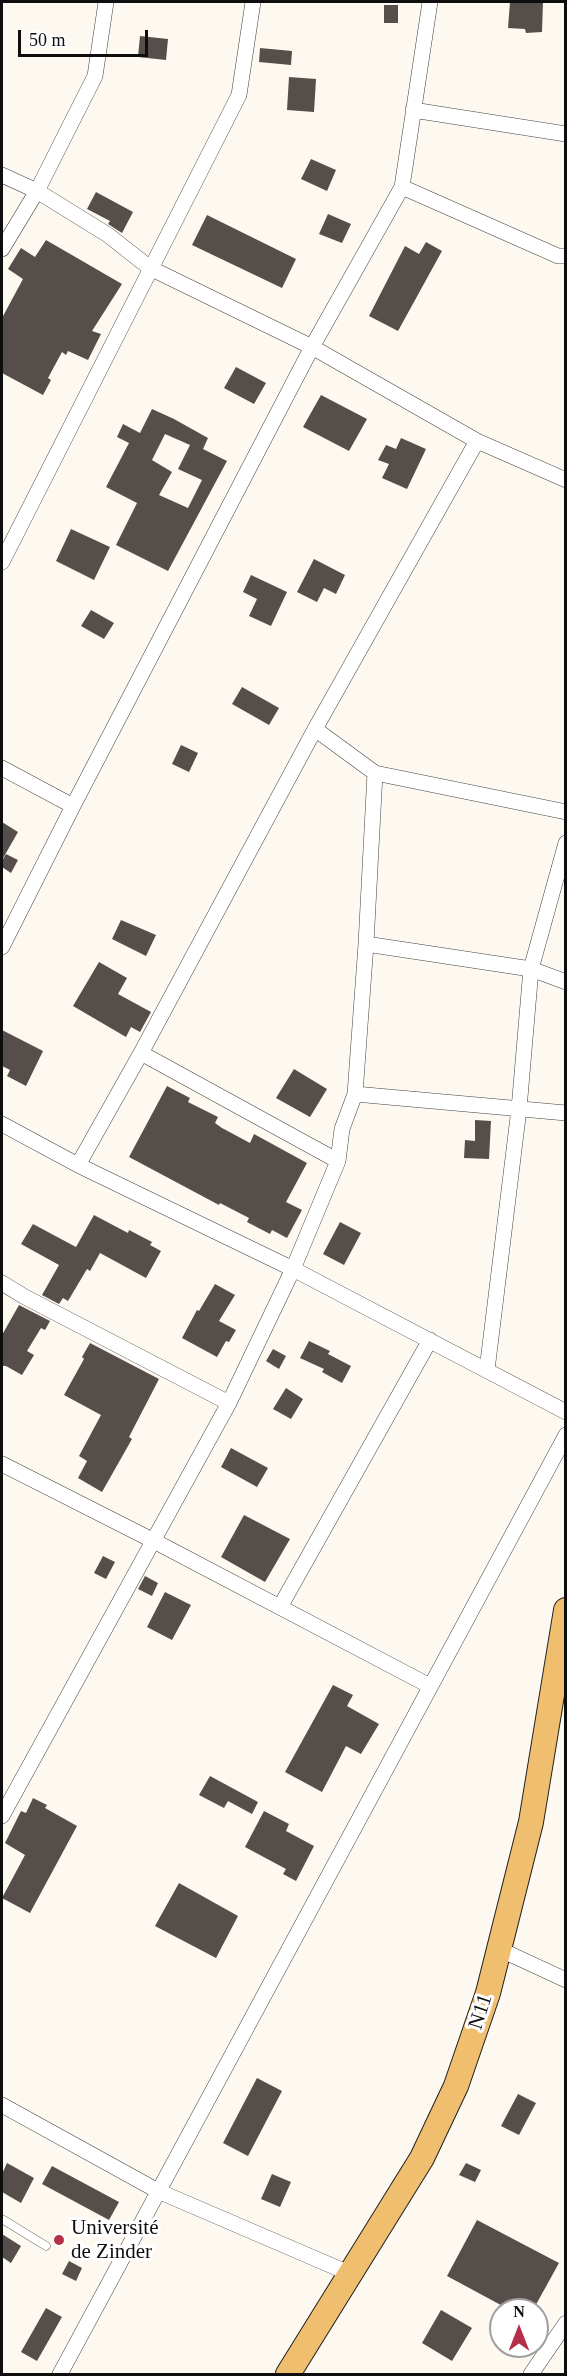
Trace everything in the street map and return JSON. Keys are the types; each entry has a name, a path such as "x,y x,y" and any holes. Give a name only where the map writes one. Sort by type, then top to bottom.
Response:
{"main road":[{"name":"N11","path":"288,2374 422,2158 456,2086 488,1993 531,1822 566,1610"}],"street":[{"path":"2,249 37,191 96,76 106,2"},
{"path":"2,562 239,95 253,2"},
{"path":"2,948 73,806 312,347 402,187 430,2"},
{"path":"413,110 566,134"},
{"path":"2,175 37,191 108,235 150,268 312,347 477,441 566,480"},
{"path":"402,187 558,256 566,256"},
{"path":"78,1165 141,1053 315,729 477,441"},
{"path":"315,729 375,773 566,812"},
{"path":"2,768 73,806"},
{"path":"2,1816 229,1403 293,1269 338,1161 342,1129 355,1094 375,773"},
{"path":"487,1370 519,1109 531,969 566,843"},
{"path":"366,944 531,969 566,982"},
{"path":"141,1053 338,1161"},
{"path":"355,1094 566,1113"},
{"path":"2,1124 78,1165 293,1269 566,1412"},
{"path":"2,1282 25,1297 229,1403"},
{"path":"280,1607 430,1340"},
{"path":"60,2374 566,1435"},
{"path":"2,1464 430,1686"},
{"path":"499,1949 566,1980"},
{"path":"2,2105 158,2191 351,2274"},
{"path":"531,2374 566,2323"}],"lane":[{"path":"2,2219 46,2246"}],"building":[{"path":"510,2 543,2 542,32 526,33 525,29 508,28"},
{"path":"384,5 398,5 398,23 384,23"},
{"path":"140,36 168,39 166,60 138,57"},
{"path":"260,48 292,51 291,65 259,62"},
{"path":"289,77 316,79 314,112 287,110"},
{"path":"311,159 336,170 327,191 301,179"},
{"path":"96,192 133,212 122,233 108,224 110,221 87,209"},
{"path":"328,214 351,224 342,243 319,234"},
{"path":"207,215 296,259 282,288 192,245"},
{"path":"46,240 122,284 92,331 101,334 88,360 68,351 66,355 62,352 48,378 51,380 43,395 2,373 2,318 23,279 8,269 21,248 35,257"},
{"path":"426,242 442,251 398,331 369,316 405,246 419,254"},
{"path":"236,367 266,383 254,404 224,388"},
{"path":"321,395 367,419 349,451 303,427"},
{"path":"152,409 208,438 203,449 227,461 168,571 116,545 137,503 106,487 129,443 117,437 123,424 140,433","holes":["165,434 190,445 178,469 202,480 188,508 159,495 172,472 152,460"]},
{"path":"401,438 426,449 407,489 382,478 389,464 378,460 386,445 396,449"},
{"path":"71,529 110,547 94,580 56,561"},
{"path":"314,559 345,575 336,594 324,588 317,602 297,592"},
{"path":"251,575 287,592 271,626 249,616 257,599 243,592"},
{"path":"91,610 114,623 104,639 81,626"},
{"path":"242,687 279,708 269,725 232,704"},
{"path":"181,745 198,753 189,772 172,764"},
{"path":"2,822 18,832 2,860"},
{"path":"6,854 18,860 11,873 2,867"},
{"path":"121,920 156,935 146,956 112,939"},
{"path":"99,962 127,978 118,994 151,1012 140,1032 131,1027 126,1037 73,1006"},
{"path":"2,1030 43,1051 26,1086 7,1076 10,1070 2,1066"},
{"path":"294,1069 327,1089 310,1117 276,1098"},
{"path":"167,1086 190,1098 188,1102 218,1117 215,1123 222,1128 250,1143 254,1134 307,1163 286,1202 302,1210 287,1238 272,1230 270,1234 247,1222 249,1218 220,1203 219,1205 129,1157"},
{"path":"475,1120 491,1121 489,1159 464,1158 465,1140 475,1141"},
{"path":"94,1215 128,1233 129,1230 152,1242 150,1245 161,1251 146,1278 100,1253 90,1271 87,1269 68,1301 63,1298 59,1304 42,1295 59,1265 21,1244 33,1224 76,1247"},
{"path":"340,1222 361,1233 344,1265 323,1254"},
{"path":"215,1284 235,1295 219,1321 236,1330 229,1342 226,1341 217,1357 182,1338 197,1310 199,1311"},
{"path":"19,1305 50,1321 45,1330 41,1328 27,1351 34,1355 22,1375 2,1366 2,1335"},
{"path":"309,1341 330,1351 328,1354 351,1366 342,1383 322,1372 324,1369 300,1358"},
{"path":"90,1343 159,1379 129,1437 132,1439 102,1492 78,1478 87,1461 79,1456 101,1415 64,1395"},
{"path":"273,1349 286,1356 279,1369 266,1361"},
{"path":"286,1388 303,1399 291,1419 273,1409"},
{"path":"231,1448 268,1468 257,1487 221,1467"},
{"path":"244,1515 290,1539 265,1582 221,1557"},
{"path":"103,1556 115,1562 106,1579 94,1573"},
{"path":"145,1576 158,1583 152,1596 138,1589"},
{"path":"165,1592 191,1605 172,1640 147,1627"},
{"path":"333,1685 353,1695 347,1706 379,1724 361,1754 346,1746 322,1792 285,1772"},
{"path":"210,1776 258,1802 252,1814 228,1801 224,1808 199,1795"},
{"path":"33,1798 47,1805 45,1808 77,1826 30,1913 2,1898 25,1855 5,1843 21,1811 26,1813"},
{"path":"264,1811 289,1824 286,1831 314,1846 296,1881 283,1874 286,1869 245,1847"},
{"path":"179,1883 238,1916 216,1958 155,1926"},
{"path":"257,2078 282,2091 248,2156 223,2143"},
{"path":"518,2094 536,2103 519,2135 501,2126"},
{"path":"7,2163 34,2178 21,2203 2,2192 2,2174"},
{"path":"466,2163 481,2170 475,2182 459,2175"},
{"path":"52,2166 119,2202 109,2220 42,2184"},
{"path":"272,2174 291,2182 280,2207 261,2199"},
{"path":"477,2220 559,2263 540,2298 489,2299 447,2276"},
{"path":"2,2234 21,2246 11,2263 2,2257"},
{"path":"69,2261 82,2268 76,2281 62,2274"},
{"path":"46,2308 62,2317 37,2361 21,2352"},
{"path":"441,2310 472,2328 452,2361 422,2343"}],"place":[{"name":"Université de Zinder","path":"59,2240"}]}
